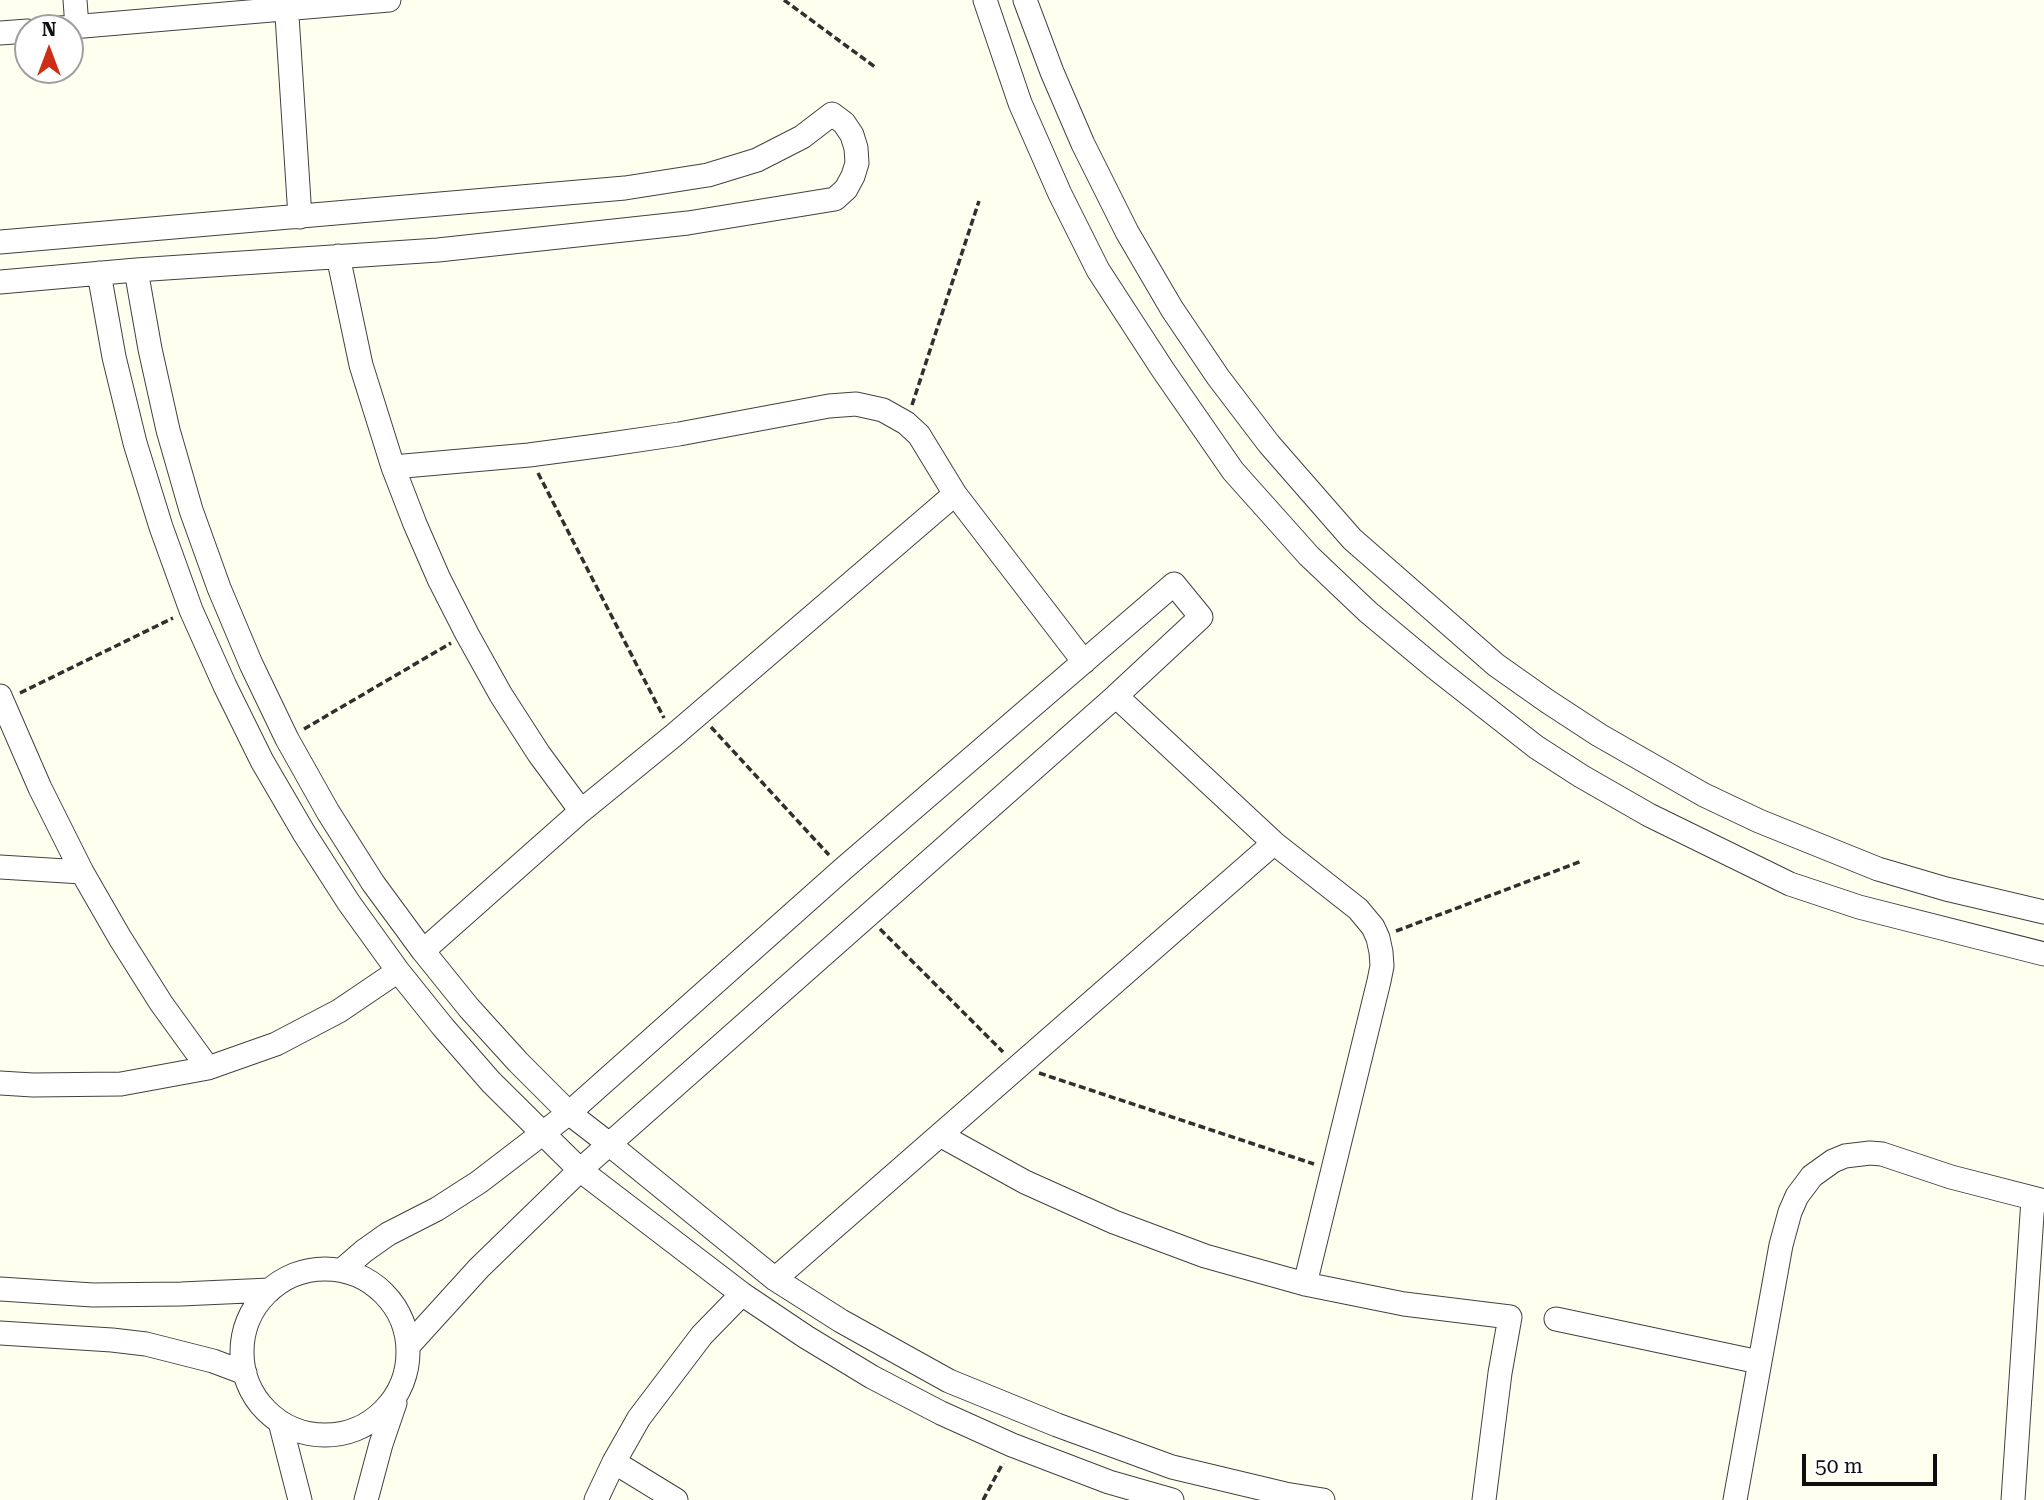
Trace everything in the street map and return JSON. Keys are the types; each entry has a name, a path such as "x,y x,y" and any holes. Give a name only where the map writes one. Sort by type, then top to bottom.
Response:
{"street":[{"path":"84,25 286,4 389,0"},
{"path":"985,0 1020,103 1060,194 1098,270 1233,471 1309,556 1368,612 1536,747 1649,815 1790,884 1859,907 2044,954"},
{"path":"1025,0 1083,144 1127,232 1172,309 1218,377 1269,444 1352,539 1496,666 1600,735 1704,795 1759,821 1878,869 1946,889 2044,912"},
{"path":"286,4 300,217"},
{"path":"0,242 625,188 708,175 757,160 802,137 832,114 844,123 852,135 856,155 853,176 846,189 835,199 688,223 450,248 0,282"},
{"path":"338,256 361,365 393,467 430,557 467,634 508,705 581,811"},
{"path":"136,270 156,376 191,510 224,601 287,739 328,812 373,883 423,951 517,1062 569,1113 775,1279 841,1321 949,1381 1057,1425 1172,1466 1285,1494 1323,1500"},
{"path":"99,273 114,357 135,443 191,610 225,686 262,761 326,868 398,971 491,1082 580,1170 741,1294 806,1337 872,1377 941,1413 1012,1445 1109,1482 1172,1500"},
{"path":"393,467 529,454 679,434 829,406 856,404 883,410 906,423 919,435 955,494 1084,662"},
{"path":"423,951 581,811 673,736 955,494"},
{"path":"342,1270 388,1234 458,1196 569,1113 843,869 1174,584 1201,617 1116,696 580,1170 479,1268 409,1345"},
{"path":"1116,696 1274,843 1358,909 1373,927 1378,938 1382,966 1379,981 1305,1284"},
{"path":"1,699 40,788 82,872 120,938 208,1068"},
{"path":"775,1279 1274,843"},
{"path":"0,867 82,872"},
{"path":"0,1083 121,1084 208,1068 275,1044 297,1033 339,1011 398,971"},
{"path":"940,1135 1025,1182 1114,1222 1205,1256 1305,1284 1404,1304 1510,1317 1484,1500"},
{"path":"1735,1500 1781,1245 1790,1212 1812,1175 1833,1161 1857,1154 1882,1154 1951,1177 2038,1200 2013,1500"},
{"path":"366,1500 381,1444 400,1390 408,1361 409,1345 401,1316 383,1291 370,1282 342,1270 319,1269 282,1280 270,1290 251,1314 242,1343 245,1373 250,1388 268,1412 294,1429 324,1435 340,1434 381,1414 400,1390"},
{"path":"0,1289 93,1295 270,1290"},
{"path":"596,1500 639,1418 702,1335 741,1294"},
{"path":"1556,1319 1759,1362"},
{"path":"0,1333 146,1344 191,1354 245,1373"},
{"path":"281,1422 300,1500"},
{"path":"614,1462 676,1500"}],"path":[{"path":"784,0 876,67"},
{"path":"906,423 979,201"},
{"path":"529,454 673,736"},
{"path":"1,699 191,610"},
{"path":"287,739 467,634"},
{"path":"699,713 843,869"},
{"path":"1378,938 1582,861"},
{"path":"867,916 1018,1067 1333,1170"},
{"path":"983,1500 1012,1445"}]}
